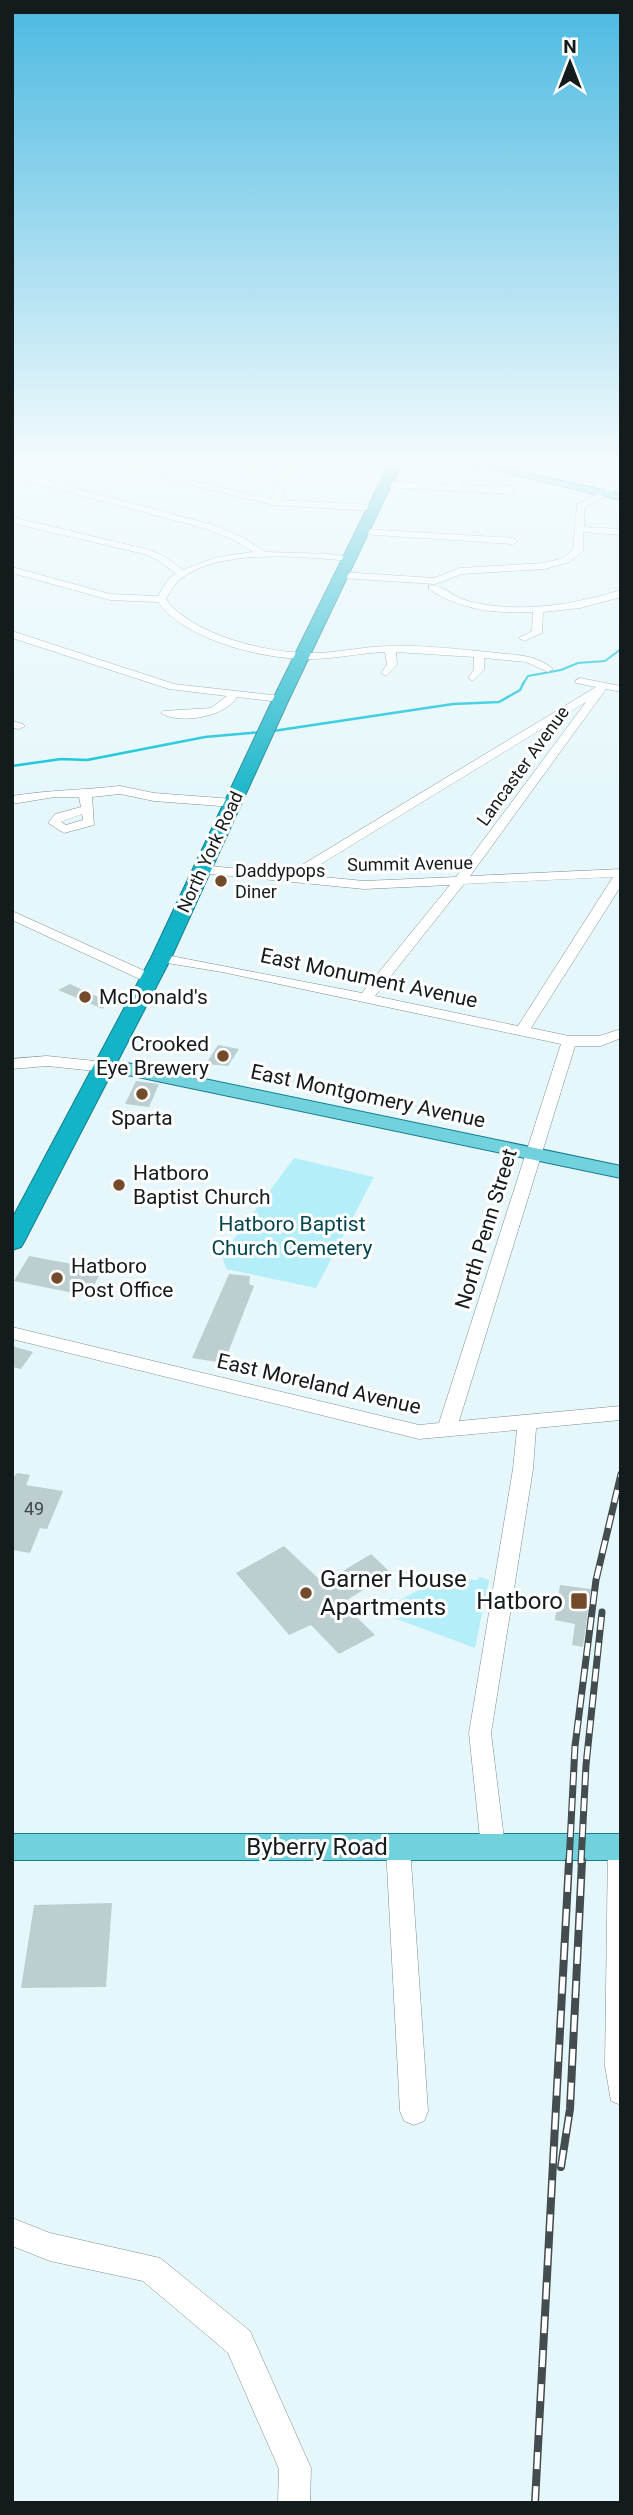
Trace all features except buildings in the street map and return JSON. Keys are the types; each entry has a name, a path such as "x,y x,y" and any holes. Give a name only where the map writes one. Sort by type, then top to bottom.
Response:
{"highway":[{"name":"North York Road","path":"12,1242 151,979 266,730 341,578"}],"main road":[{"name":"East Montgomery Avenue","path":"106,1067 133,1070 621,1172"},
{"name":"Byberry Road","path":"12,1847 620,1847"}],"street":[{"path":"31,575 110,597 161,599"},
{"path":"178,575 164,589 161,599 175,618 196,628 270,652 302,656 390,649 528,659 548,669"},
{"path":"341,578 433,584 446,575"},
{"path":"433,584 443,597 464,604 538,610 591,604 621,593"},
{"path":"524,638 537,633 538,610"},
{"path":"12,634 165,685 281,699"},
{"path":"386,673 392,664 390,649"},
{"path":"473,678 479,670 479,656"},
{"path":"580,681 621,689"},
{"path":"289,877 603,686"},
{"name":"Lancaster Avenue","path":"366,998 460,881 603,686"},
{"path":"167,713 211,712 228,705 233,695"},
{"path":"12,789 45,787 55,793"},
{"path":"12,800 55,793 85,794 120,790 154,797 233,803"},
{"path":"85,794 87,810"},
{"name":"Summit Avenue","path":"201,869 364,885 621,874"},
{"path":"521,1031 621,874"},
{"path":"16,921 151,979"},
{"name":"East Monument Avenue","path":"161,958 569,1041 601,1041 621,1033"},
{"name":"North Penn Street","path":"447,1430 569,1041"},
{"path":"12,1064 47,1061 106,1067"},
{"name":"East Moreland Avenue","path":"12,1334 419,1432 621,1412"},
{"path":"493,1847 480,1732 524,1456 527,1434 525,1422"},
{"path":"398,1847 414,2111"},
{"path":"620,1847 618,2066 621,2092"},
{"path":"12,2232 50,2247 150,2268 239,2342 295,2468 294,2503"}],"green space":[{"name":"Hatboro Baptist Church Cemetery","path":"294,1158 374,1177 316,1288 226,1269 222,1255"},
{"path":"480,1577 489,1580 475,1648 394,1618 386,1607 391,1598 399,1601 436,1583 477,1580"}],"waterway":[{"path":"523,684 528,676 561,670 578,663 605,661 621,649"},
{"path":"273,731 453,704 499,702 520,690 523,684"},
{"path":"12,766 61,759 87,760 205,737 262,732"}],"railway":[{"path":"569,1863 575,1746 596,1580 621,1474"},
{"path":"581,1863 586,1765 602,1612"},
{"path":"535,2503 569,1861"},
{"path":"561,2167 570,2109 582,1861"}],"place":[{"name":"Daddypops Diner","path":"221,881"},
{"name":"McDonald's","path":"85,997"},
{"name":"Crooked Eye Brewery","path":"223,1056"},
{"name":"Sparta","path":"142,1094"},
{"name":"Hatboro Baptist Church","path":"119,1185"},
{"name":"Hatboro Post Office","path":"57,1278"},
{"name":"Garner House Apartments","path":"306,1593"},
{"name":"Hatboro","path":"579,1601"}]}
